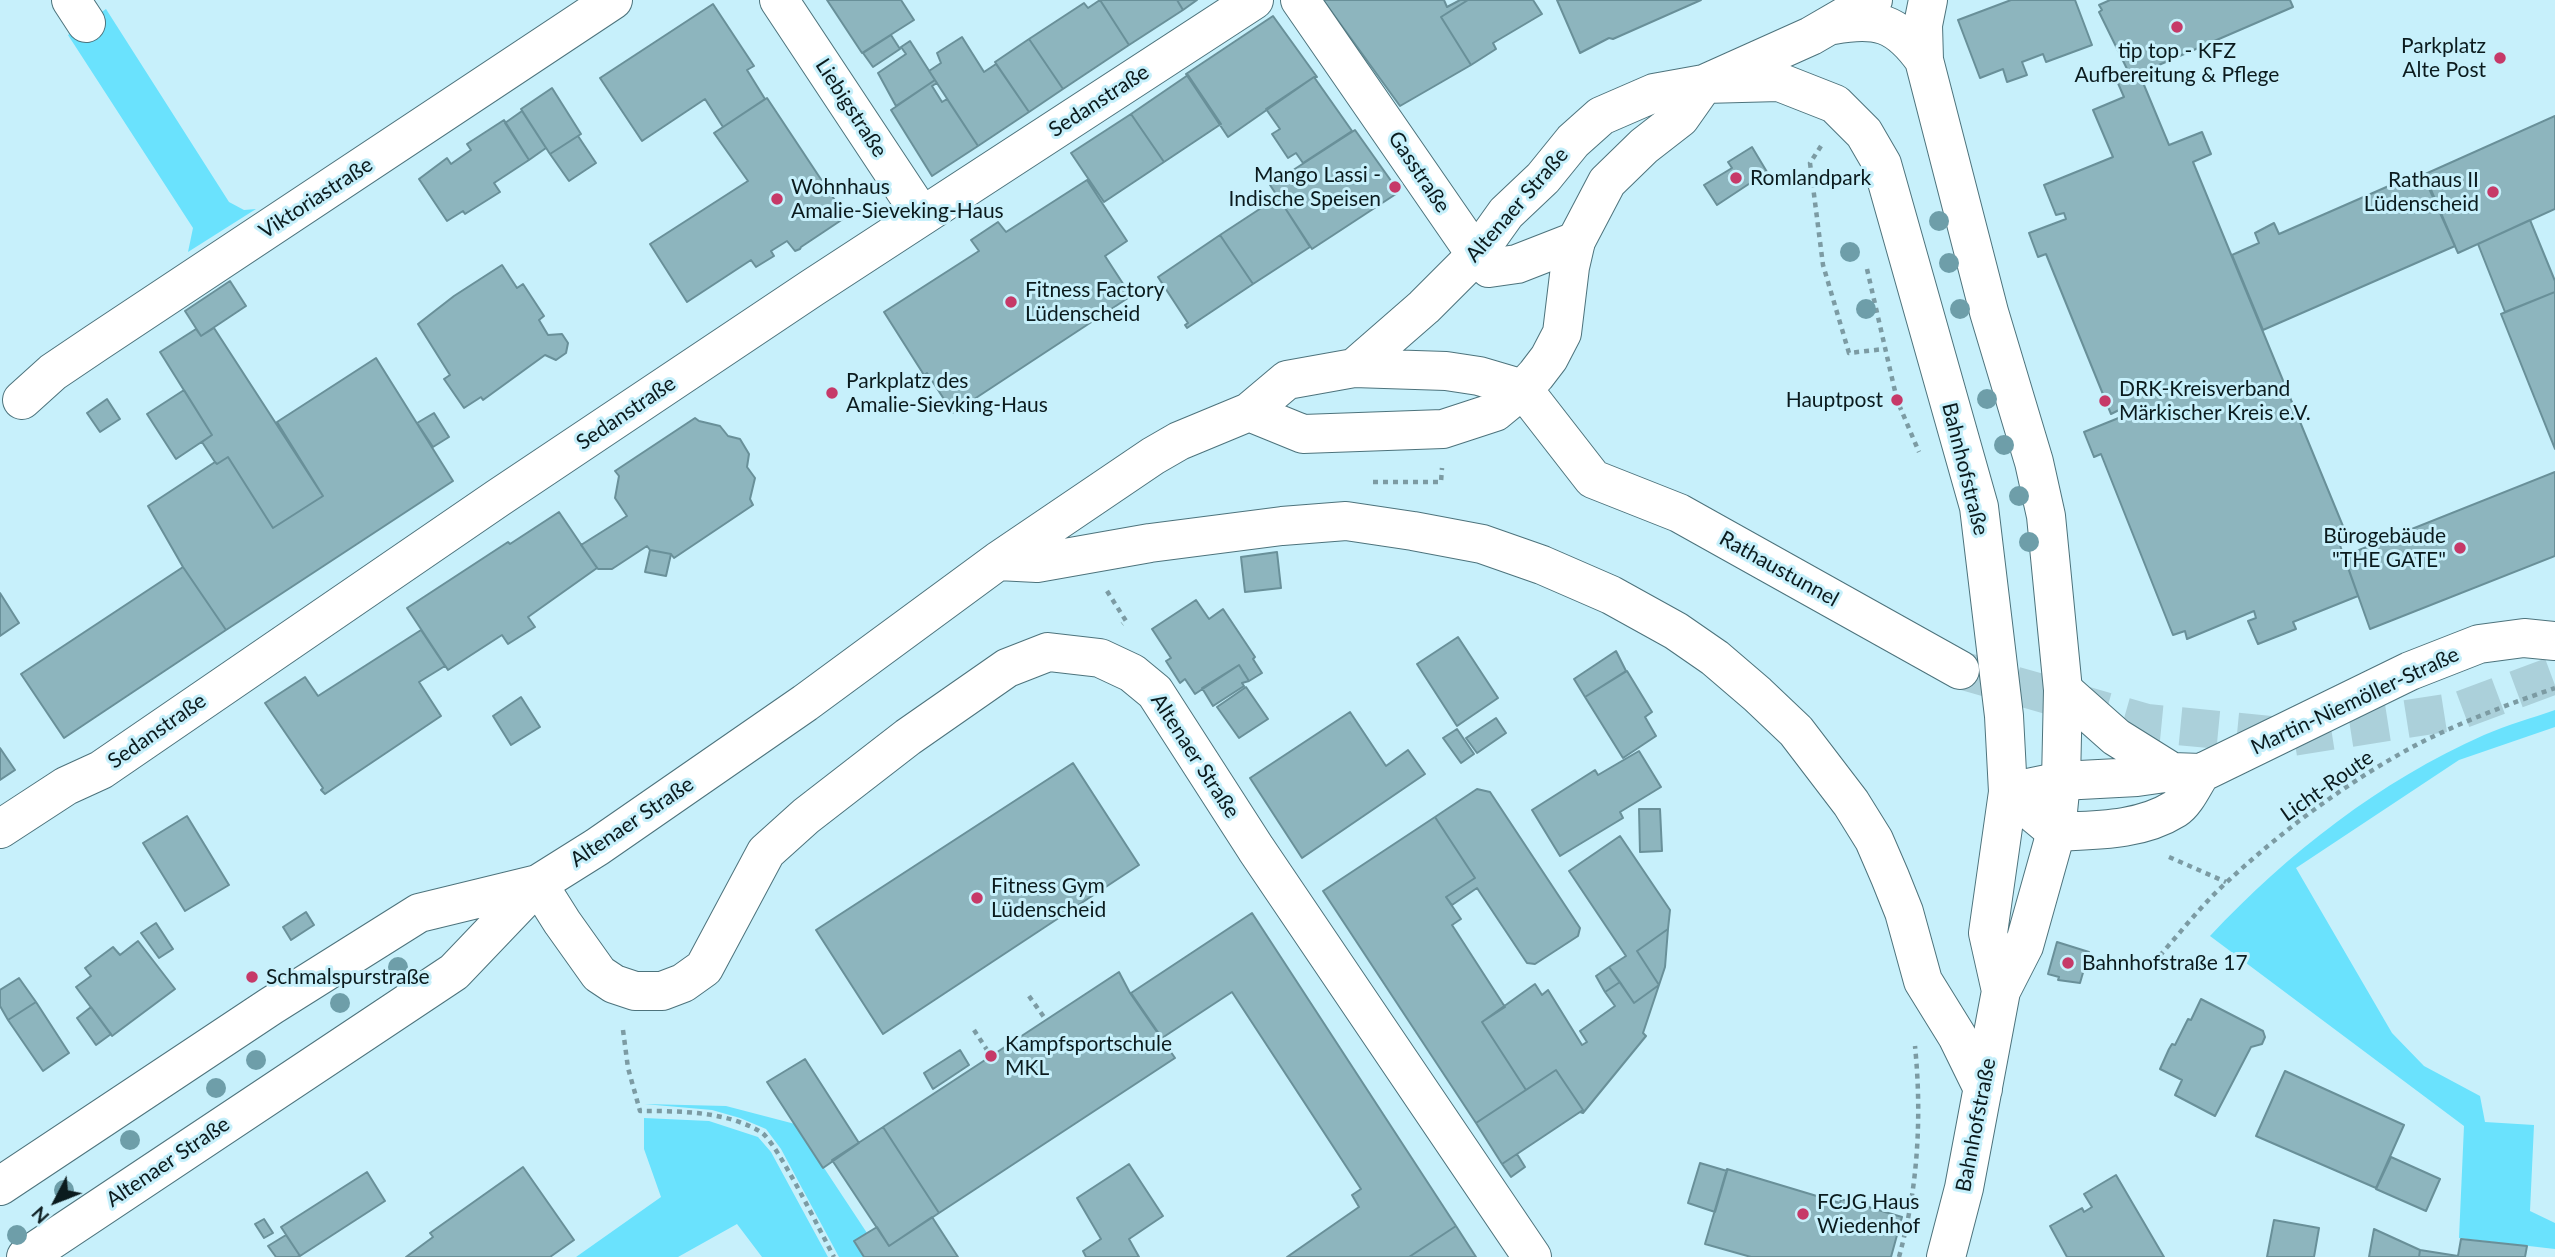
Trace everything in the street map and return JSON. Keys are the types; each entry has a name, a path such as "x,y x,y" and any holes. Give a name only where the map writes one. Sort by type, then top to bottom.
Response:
{"main road":[{"name":"Viktoriastraße","path":"22,400 53,372 613,0"},
{"name":"Liebigstraße","path":"779,0 922,216"},
{"name":"Sedanstraße","path":"0,829 66,786 101,770 498,498 922,216 1254,0"},
{"name":"Gasstraße","path":"1300,0 1476,255"},
{"name":"Altenaer Straße","path":"1354,368 1424,307 1476,255 1506,213 1543,178 1573,141 1601,117 1654,93 1704,84 1827,27 1873,0"},
{"name":"Bahnhofstraße","path":"1928,0 1923,25 1923,60 1989,312 2034,462 2046,516 2063,690 2061,781 2056,832 2024,946 2001,991 1964,1188 1946,1257"},
{"name":"Bahnhofstraße","path":"1827,27 1860,20 1878,22 1912,43 1923,60"},
{"name":"Bahnhofstraße","path":"1704,84 1779,82 1835,104 1864,133 1882,164 1979,507 2004,716 2008,792 1988,933 2001,991"},
{"path":"1249,412 1303,434 1443,429 1495,412 1523,389 1549,358 1562,333 1576,241 1607,182 1644,146 1681,118 1704,84"},
{"path":"1476,255 1489,268 1517,264 1576,241"},
{"name":"Altenaer Straße","path":"26,1257 454,972 538,884 597,847 805,703 998,561 1153,456 1179,441 1249,412 1287,380 1354,368 1446,371 1479,376 1523,389"},
{"name":"Rathaustunnel","path":"1523,389 1593,479 1679,513 1960,670"},
{"path":"998,561 1037,563 1150,542 1346,521 1482,544 1542,565 1611,595 1676,631 1715,658 1796,731 1851,803 1874,840 1890,877 1904,912 1923,981 1957,1036 1983,1089"},
{"name":"Martin-Niemöller-Straße","path":"2008,792 2061,781 2186,772 2410,671 2479,645 2524,638 2555,642"},
{"name":"Altenaer Straße","path":"538,884 599,974 614,984 635,991 662,991 683,983 704,968 766,852 806,816 908,737 1007,668 1048,652 1100,657 1132,673 1155,692 1256,849 1532,1257"},
{"path":"2008,792 2056,832 2105,830 2140,824 2177,808 2186,772 2116,737 2063,690"},
{"name":"Altenaer Straße","path":"0,1186 271,1006 419,913 538,884"}],"path":[{"path":"1822,144 1810,163 1823,265 1849,353 1884,349"},
{"path":"1867,268 1897,400 1921,458"},
{"path":"1084,555 1126,621 1106,635 1100,657"},
{"name":"Licht-Route","path":"2152,963 2226,882 2277,839 2339,793 2417,745 2464,723 2555,688"},
{"path":"614,984 628,1068 639,1111 710,1115 763,1133 777,1151 834,1257"},
{"path":"1029,996 1046,1020"},
{"path":"974,1030 991,1056"},
{"path":"1899,1257 1914,1191 1919,1077 1915,1042"}],"shaded area":[{"path":"106,9 229,202 244,210 256,209 188,252 193,228 68,35"},
{"path":"2555,710 2555,727 2459,760 2296,868 2392,1033 2424,1066 2480,1096 2485,1122 2534,1125 2530,1211 2555,1223 2555,1249 2459,1238 2464,1126 2210,936 2271,876 2372,797 2446,753 2484,735"},
{"path":"644,1104 726,1106 795,1124 867,1233 854,1242 864,1257 839,1257 781,1149 766,1129 712,1110"},
{"path":"644,1118 709,1121 758,1137 771,1152 828,1257 762,1257 737,1224 678,1257 576,1257 661,1197 644,1149"}],"building":[{"path":"827,0 901,0 914,20 862,53"},
{"path":"1100,0 1129,45 1063,89 1029,39 1084,3 1088,8"},
{"path":"1100,0 1177,0 1183,10 1129,45"},
{"path":"1177,0 1197,0 1183,10"},
{"path":"1323,0 1444,0 1447,7 1460,0 1468,0 1441,17 1471,65 1400,106"},
{"path":"1468,0 1533,0 1542,14 1493,43 1496,49 1471,65 1441,17"},
{"path":"1557,0 1701,0 1613,39 1609,38 1580,53"},
{"path":"2011,0 2075,0 2092,45 2046,62 2043,54 2022,62 2027,75 2007,82 2003,69 1980,78 1958,20"},
{"name":"tip top - KFZ Aufbereitung & Pflege","path":"2110,0 2290,0 2293,7 2131,77 2099,12 2102,10 2099,5"},
{"path":"713,4 754,66 747,70 765,99 723,127 705,99 642,141 600,78"},
{"path":"1273,16 1317,77 1228,137 1186,74"},
{"path":"891,35 900,49 873,67 863,53"},
{"path":"962,37 984,72 996,64 1029,112 978,146 929,71 941,63 937,53"},
{"path":"1029,39 1063,89 1029,112 995,62"},
{"path":"910,41 935,80 896,106 878,73 906,54 901,47"},
{"path":"2139,73 2169,145 2202,132 2211,154 2193,162 2345,531 2336,534 2358,596 2293,622 2296,629 2258,644 2248,621 2256,618 2254,611 2187,639 2185,631 2173,635 2101,454 2094,457 2084,432 2121,417 2119,410 2111,414 2046,254 2038,257 2029,233 2066,219 2064,213 2056,215 2044,185 2113,157 2093,110 2124,97 2117,81"},
{"path":"1188,75 1221,124 1164,162 1131,114"},
{"path":"1314,77 1352,131 1303,163 1296,153 1288,158 1272,134 1280,129 1266,109"},
{"path":"935,80 937,83 932,86 942,102 947,99 978,146 932,176 891,110"},
{"path":"552,88 581,134 550,154 521,109"},
{"name":"Wohnhaus Amalie-Sieveking-Haus","path":"767,98 846,217 800,249 795,251 787,241 771,251 774,256 756,267 751,260 687,302 650,244 748,181 714,133"},
{"path":"522,111 546,148 529,160 505,123"},
{"path":"1131,114 1164,162 1104,202 1071,153"},
{"name":"Rathaus II Lüdenscheid","path":"2555,116 2555,209 2458,253 2423,175"},
{"path":"504,120 529,160 494,183 500,192 465,214 463,211 447,221 419,179 447,158 451,164 471,150 467,144"},
{"path":"1355,130 1399,192 1312,249 1270,185"},
{"path":"578,136 596,163 569,181 550,154"},
{"name":"Romlandpark","path":"1752,147 1767,172 1717,205 1704,185 1732,168 1728,162"},
{"path":"2423,171 2455,246 2263,330 2232,255 2259,243 2255,233 2274,223 2279,234"},
{"name":"Fitness Factory Lüdenscheid","path":"1087,180 1127,241 1105,256 1131,296 953,413 927,373 924,375 884,312 979,251 971,240 998,222 1006,232"},
{"path":"1278,197 1310,247 1253,284 1220,235"},
{"name":"Rathaus II Lüdenscheid","path":"2530,220 2555,281 2555,292 2505,312 2478,244"},
{"path":"1220,235 1253,284 1187,328 1185,325 1188,323 1158,277"},
{"path":"502,265 517,288 523,284 544,316 539,320 548,335 562,334 568,343 566,353 556,360 545,355 483,400 481,397 464,408 444,379 450,375 418,324 454,296"},
{"path":"230,281 246,306 201,336 185,311"},
{"path":"2555,292 2555,449 2501,314"},
{"path":"214,328 323,496 273,528 228,457 217,464 202,442 212,435 160,352 196,329 201,336"},
{"path":"376,358 453,481 226,630 183,567 148,506 215,462 217,464 228,457 273,528 323,496 277,422"},
{"path":"184,390 212,435 176,459 147,414"},
{"path":"107,399 120,419 100,432 87,413"},
{"path":"434,413 449,437 433,447 417,423"},
{"path":"695,418 720,426 728,436 740,439 749,454 747,467 755,478 750,499 753,505 674,558 671,554 650,550 647,546 612,569 598,569 581,545 627,516 615,498 619,476 615,471"},
{"name":"Bürogebäude \"THE GATE\"","path":"2555,472 2555,556 2370,629 2344,556"},
{"path":"559,512 597,568 528,617 535,627 508,644 502,635 448,670 407,608"},
{"path":"650,550 671,554 666,576 645,572"},
{"path":"1277,552 1281,588 1245,592 1241,557"},
{"path":"183,567 226,630 64,738 21,674"},
{"path":"0,593 19,623 0,636"},
{"path":"1196,600 1209,619 1223,609 1255,657 1253,659 1262,673 1249,681 1239,665 1195,694 1185,679 1180,683 1166,661 1171,658 1152,629"},
{"path":"421,630 445,666 419,682 441,716 325,794 265,703 305,677 318,696"},
{"path":"1458,637 1498,698 1457,726 1417,664"},
{"path":"1616,651 1626,671 1585,697 1574,679"},
{"path":"1239,665 1249,681 1242,683 1244,686 1213,706 1202,688"},
{"path":"1627,671 1652,712 1645,717 1656,736 1623,758 1585,697"},
{"path":"1246,687 1268,719 1239,738 1217,707"},
{"path":"521,697 540,727 511,745 493,716"},
{"path":"1350,712 1386,766 1408,750 1425,774 1302,858 1250,778"},
{"path":"1496,718 1506,733 1477,753 1466,738"},
{"path":"1457,729 1474,754 1461,763 1443,738"},
{"path":"0,748 15,770 0,780"},
{"path":"1639,751 1661,787 1620,812 1623,818 1560,856 1532,810 1595,770 1598,775"},
{"name":"Fitness Gym Lüdenscheid","path":"1073,763 1139,865 883,1034 816,930"},
{"path":"1477,789 1490,792 1580,928 1578,936 1535,964 1527,963 1477,888 1452,905 1446,897 1475,878 1435,817"},
{"path":"1639,809 1660,809 1662,851 1640,852"},
{"path":"187,816 229,885 185,911 143,843"},
{"path":"1435,817 1475,878 1446,897 1461,919 1452,925 1505,1007 1482,1022 1526,1090 1476,1123 1323,891"},
{"path":"1620,836 1670,910 1668,929 1637,951 1659,985 1634,1003 1609,967 1626,956 1569,871"},
{"path":"306,912 314,925 291,940 283,927"},
{"path":"1252,913 1456,1226 1409,1257 1287,1257 1359,1207 1352,1195 1361,1189 1232,992 1162,1038 1131,993"},
{"path":"156,923 173,949 159,958 141,933"},
{"path":"1668,929 1665,967 1659,985 1637,951"},
{"path":"138,941 175,989 112,1036 76,987 91,976 85,968 113,947 120,955"},
{"name":"Bahnhofstraße 17","path":"2057,942 2089,952 2080,983 2058,980 2059,977 2048,974"},
{"path":"1609,967 1620,982 1605,992 1596,976"},
{"path":"1119,972 1130,993 1175,1058 939,1213 883,1127"},
{"path":"19,978 36,1002 8,1020 0,1006 0,990"},
{"path":"1620,982 1634,1003 1659,985 1643,1033 1646,1036 1583,1113 1556,1070 1526,1090 1482,1022 1535,984 1542,995 1548,990 1582,1045 1587,1042 1580,1031 1615,1006 1605,992"},
{"path":"2201,999 2263,1031 2265,1037 2262,1044 2251,1047 2215,1116 2175,1095 2182,1080 2160,1069 2169,1049 2172,1044 2175,1045 2188,1019 2191,1020"},
{"path":"36,1002 69,1053 43,1071 8,1020"},
{"path":"91,1007 111,1034 96,1045 77,1018"},
{"path":"960,1050 969,1065 933,1089 924,1073"},
{"path":"805,1059 859,1143 823,1168 767,1082"},
{"path":"1556,1070 1583,1110 1502,1164 1476,1123"},
{"path":"2285,1071 2404,1125 2376,1188 2256,1136"},
{"path":"883,1127 939,1213 889,1246 832,1160"},
{"path":"1517,1154 1525,1167 1511,1177 1502,1164"},
{"path":"2391,1157 2440,1179 2426,1211 2376,1189"},
{"path":"1700,1163 1727,1171 1715,1212 1688,1203"},
{"path":"1129,1164 1163,1216 1129,1239 1139,1257 1086,1257 1083,1251 1101,1239 1077,1198"},
{"path":"523,1167 574,1240 550,1257 406,1257 433,1237 430,1233"},
{"name":"FCJG Haus Wiedenhof","path":"1727,1169 1840,1203 1841,1199 1902,1217 1891,1257 1751,1257 1705,1244"},
{"path":"367,1172 385,1201 300,1256 281,1227"},
{"path":"2116,1175 2164,1257 2067,1257 2050,1226 2082,1208 2084,1212 2092,1207 2084,1194"},
{"path":"932,1217 958,1257 864,1257 854,1241 877,1227 889,1246"},
{"path":"264,1219 273,1233 264,1238 255,1224"},
{"path":"2274,1220 2319,1228 2314,1257 2267,1257"},
{"path":"1456,1226 1476,1257 1409,1257"},
{"path":"2374,1229 2420,1250 2419,1257 2369,1257"},
{"path":"286,1235 300,1256 276,1257 268,1246"},
{"path":"2461,1239 2527,1246 2525,1257 2419,1257 2420,1250 2458,1256"}],"tunnel":[{"path":"1960,670 2147,723 2292,737 2458,711 2555,675"}],"place":[{"name":"tip top - KFZ Aufbereitung & Pflege","path":"2177,27"},
{"name":"Parkplatz Alte Post","path":"2500,58"},
{"name":"Romlandpark","path":"1736,178"},
{"name":"Mango Lassi - Indische Speisen","path":"1395,187"},
{"name":"Rathaus II Lüdenscheid","path":"2493,192"},
{"name":"Wohnhaus Amalie-Sieveking-Haus","path":"777,199"},
{"name":"Fitness Factory Lüdenscheid","path":"1011,302"},
{"name":"Parkplatz des Amalie-Sievking-Haus","path":"832,393"},
{"name":"Hauptpost","path":"1897,400"},
{"name":"DRK-Kreisverband Märkischer Kreis e.V.","path":"2105,401"},
{"name":"Bürogebäude \"THE GATE\"","path":"2460,548"},
{"name":"Fitness Gym Lüdenscheid","path":"977,898"},
{"name":"Bahnhofstraße 17","path":"2068,963"},
{"name":"Schmalspurstraße","path":"252,977"},
{"name":"Kampfsportschule MKL","path":"991,1056"},
{"name":"FCJG Haus Wiedenhof","path":"1803,1214"}]}
